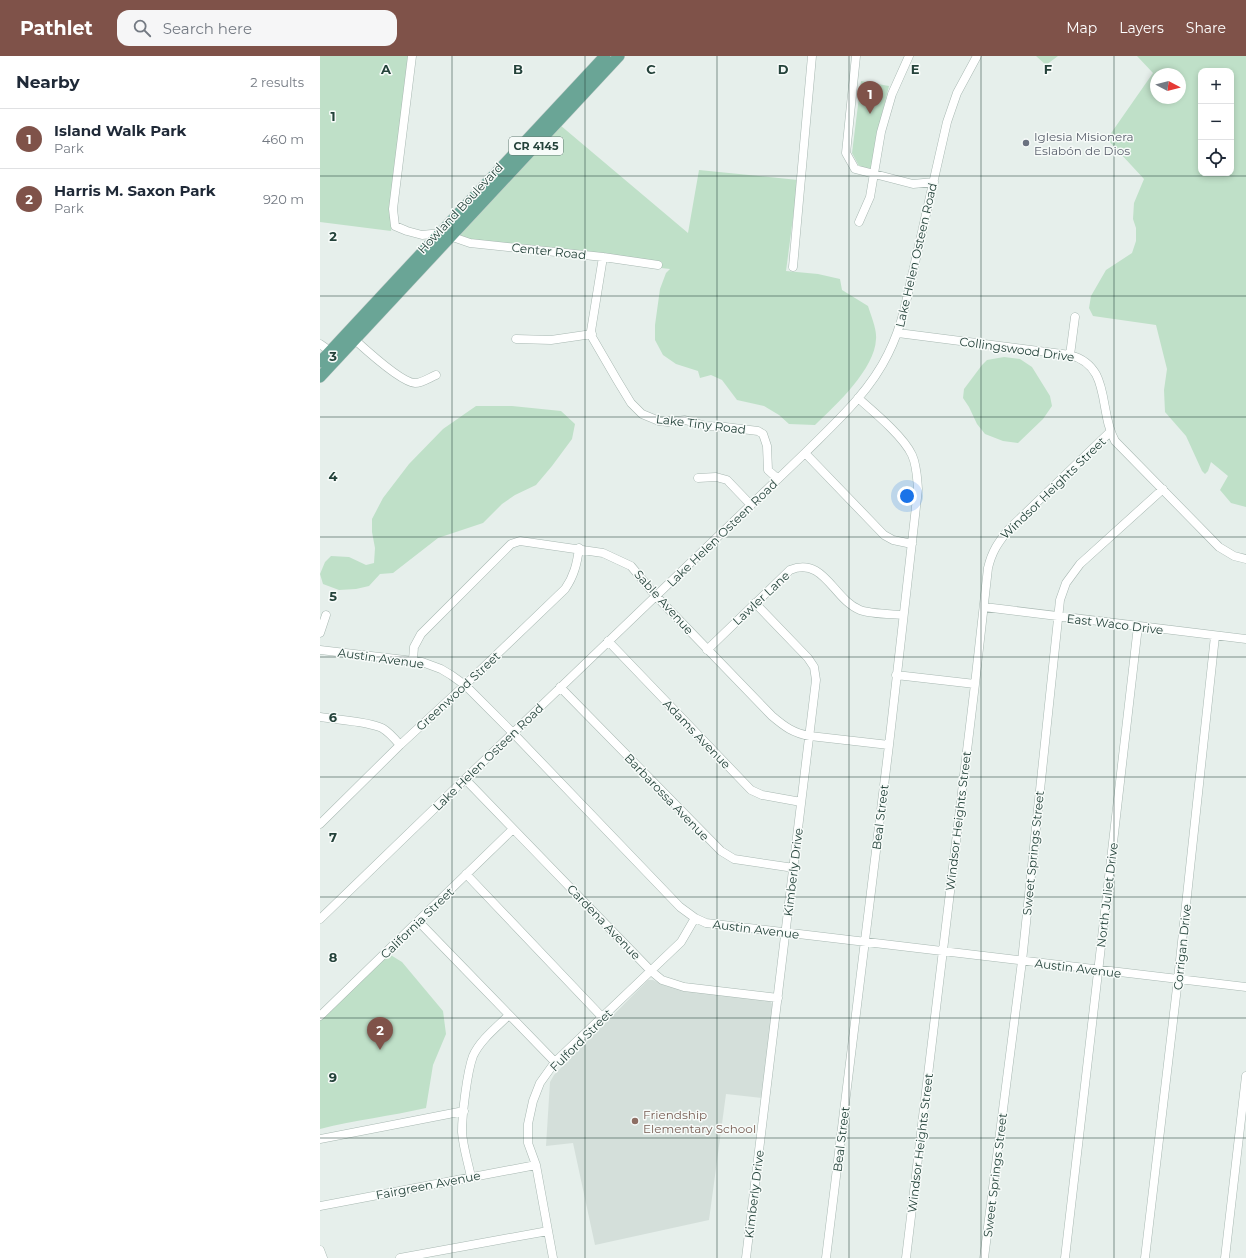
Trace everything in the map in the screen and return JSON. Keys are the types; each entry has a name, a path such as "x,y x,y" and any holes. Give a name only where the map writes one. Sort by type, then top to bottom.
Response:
{"main road":[{"name":"Howland Boulevard","path":"320,362 605,56"},
{"name":"Howland Boulevard","path":"320,377 619,56"}],"street":[{"path":"412,56 393,209 395,226 422,235 440,233"},
{"path":"793,267 812,56"},
{"path":"856,56 846,153 855,169 914,184 934,182"},
{"path":"859,222 870,197 875,175 881,132 892,94 909,56"},
{"name":"Lake Helen Osteen Road","path":"320,919 805,453 858,398 876,375 898,333 947,122 957,93 977,56"},
{"name":"Center Road","path":"440,233 470,243 603,257 658,265"},
{"path":"516,339 551,340 592,334 603,257"},
{"path":"1070,355 1075,317"},
{"name":"Collingswood Drive","path":"898,333 1070,355 1085,361 1092,367 1099,378 1110,432 1115,441 1219,547 1234,556 1246,559"},
{"name":"Lake Tiny Road","path":"592,334 597,347 631,403 642,414 659,421 668,422 685,420 706,426 758,431 763,434 768,446 768,470 778,479"},
{"path":"355,340 393,371 410,382 418,383 436,375"},
{"path":"320,344 330,351"},
{"name":"Beal Street","path":"826,1258 918,489 916,470 912,455 903,441 858,398"},
{"name":"Windsor Heights Street","path":"906,1258 988,568 996,545 1008,530 1110,432"},
{"path":"805,453 884,535 893,540 912,544"},
{"path":"698,478 716,477 727,480 751,505"},
{"name":"Sweet Springs Street","path":"984,1258 1022,961 1060,600 1066,583 1080,564 1163,489"},
{"name":"Sable Avenue","path":"413,660 414,647 421,634 511,544 520,541 579,548 603,553 631,566 656,596 707,650 784,727 797,733 810,736 888,745"},
{"name":"Greenwood Street","path":"320,824 400,745 565,589 577,566 579,548"},
{"name":"Lawler Lane","path":"707,650 790,570 797,567 811,568 821,574 847,603 861,610 903,615"},
{"name":"Kimberly Drive","path":"746,1258 816,680 814,667 808,658 756,603"},
{"name":"East Waco Drive","path":"984,607 1246,639"},
{"path":"320,633 326,615"},
{"name":"North Juliet Drive","path":"1065,1258 1138,626"},
{"name":"Corrigan Drive","path":"1145,1258 1216,636"},
{"name":"Adams Avenue","path":"608,642 751,790 762,795 801,802"},
{"name":"Austin Avenue","path":"320,650 422,662 441,669 465,685 680,906 695,918 706,923 1246,987"},
{"path":"896,675 975,684"},
{"name":"Barbarossa Avenue","path":"560,687 721,851 734,859 794,868"},
{"path":"320,717 382,728 400,745"},
{"name":"Cardena Avenue","path":"464,779 651,971 662,980 684,987 778,998"},
{"name":"California Street","path":"320,1016 514,829"},
{"path":"466,874 603,1018"},
{"name":"Fulford Street","path":"553,1258 536,1165 528,1143 528,1124 533,1101 540,1084 555,1062 603,1018 681,942 695,918"},
{"path":"418,921 555,1062"},
{"path":"471,1177 462,1132 470,1071 474,1056 483,1041 509,1015"},
{"path":"1225,1258 1246,1076"},
{"path":"320,1139 464,1112"},
{"name":"Fairgreen Avenue","path":"320,1206 536,1165"},
{"path":"400,1258 548,1231"},
{"path":"320,1250 323,1258"}],"shaded area":[{"name":"Friendship Elementary School","path":"648,980 653,980 666,986 770,1001 774,1007 762,1098 726,1094 709,1220 595,1245 573,1143 546,1146 550,1082 554,1075"}],"green space":[{"path":"320,56 409,56 391,231 320,222"},
{"path":"1036,56 1058,56 1046,65"},
{"path":"1137,56 1246,56 1246,507 1231,503 1220,490 1228,476 1211,462 1208,471 1205,474 1202,471 1186,436 1165,412 1164,390 1167,369 1156,325 1093,316 1089,308 1091,296 1106,270 1132,253 1136,241 1136,228 1133,219 1134,203 1144,179 1107,139 1150,77 1150,104 1186,104 1186,68 1150,68 1150,70"},
{"path":"861,81 889,86 875,142 874,166 870,169 859,166 852,153"},
{"path":"560,125 688,233 699,170 798,180 786,271 818,274 840,279 842,290 868,306 876,335 874,350 862,374 843,397 815,425 789,424 779,415 764,406 737,400 722,380 711,375 700,378 698,371 676,364 663,355 655,340 655,325 660,289 666,273 670,269 661,268 662,262 600,253 471,240 457,235"},
{"path":"1004,357 1020,359 1032,367 1050,396 1052,406 1043,419 1018,443 1003,441 985,434 977,424 963,398 964,389 987,360"},
{"path":"476,406 512,406 561,411 575,424 572,439 536,485 515,495 502,504 483,523 438,538 393,573 380,574 369,586 356,589 339,590 323,584 320,574 325,562 331,556 349,557 366,565 374,563 375,548 372,532 372,519 383,498 409,464 443,429"},
{"path":"389,954 402,962 443,1011 446,1034 433,1065 426,1108 320,1129 320,1020"}],"place":[{"name":"Island Walk Park","path":"870,114"},
{"name":"Iglesia Misionera Eslabón de Dios","path":"1026,143"},
{"name":"Harris M. Saxon Park","path":"380,1050"},
{"name":"Friendship Elementary School","path":"635,1121"}]}
